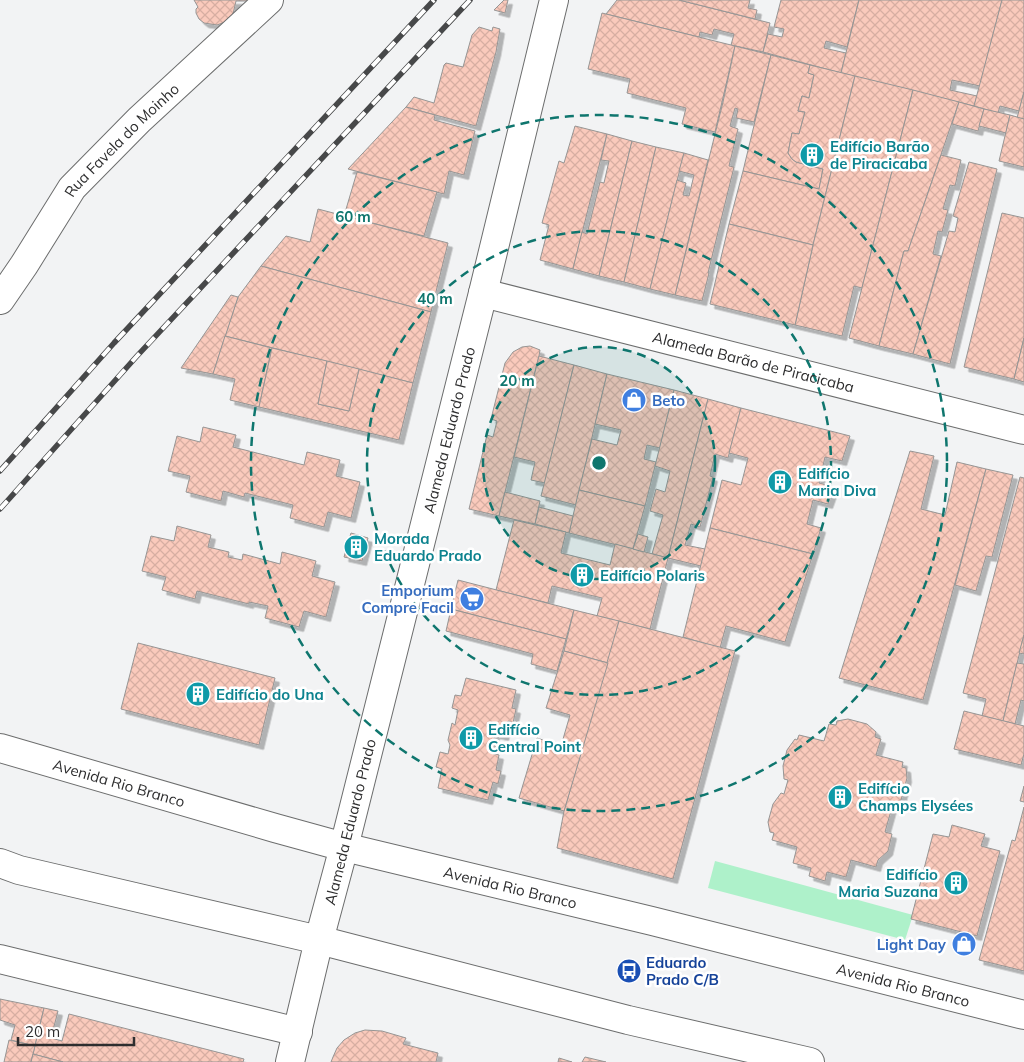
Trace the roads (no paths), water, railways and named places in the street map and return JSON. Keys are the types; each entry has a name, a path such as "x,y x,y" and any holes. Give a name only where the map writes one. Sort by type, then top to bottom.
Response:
{"street":[{"name":"Rua Favela do Moinho","path":"0,300 72,188 139,120 269,0"},
{"name":"Alameda Eduardo Prado","path":"290,1062 319,940 483,293 554,0"},
{"name":"Alameda Barão de Piracicaba","path":"483,293 1024,430"},
{"name":"Avenida Rio Branco","path":"0,748 344,847 652,921 1024,1015"},
{"path":"0,863 19,870 319,940 628,1020 810,1062"},
{"path":"0,959 298,1032"}],"railway":[{"path":"0,471 114,343 434,0"},
{"path":"0,509 137,356 470,0"}],"place":[{"name":"Edifício Barão de Piracicaba","path":"812,155"},
{"name":"Beto","path":"634,400"},
{"name":"Edifício Maria Diva","path":"780,482"},
{"name":"Morada Eduardo Prado","path":"356,547"},
{"name":"Edifício Polaris","path":"582,575"},
{"name":"Emporium Compre Facil","path":"472,599"},
{"name":"Edifício do Una","path":"198,694"},
{"name":"Edifício Central Point","path":"471,738"},
{"name":"Edifício Champs Elysées","path":"840,797"},
{"name":"Edifício Maria Suzana","path":"956,883"},
{"name":"Light Day","path":"964,944"},
{"name":"Eduardo Prado C/B","path":"629,971"}]}
